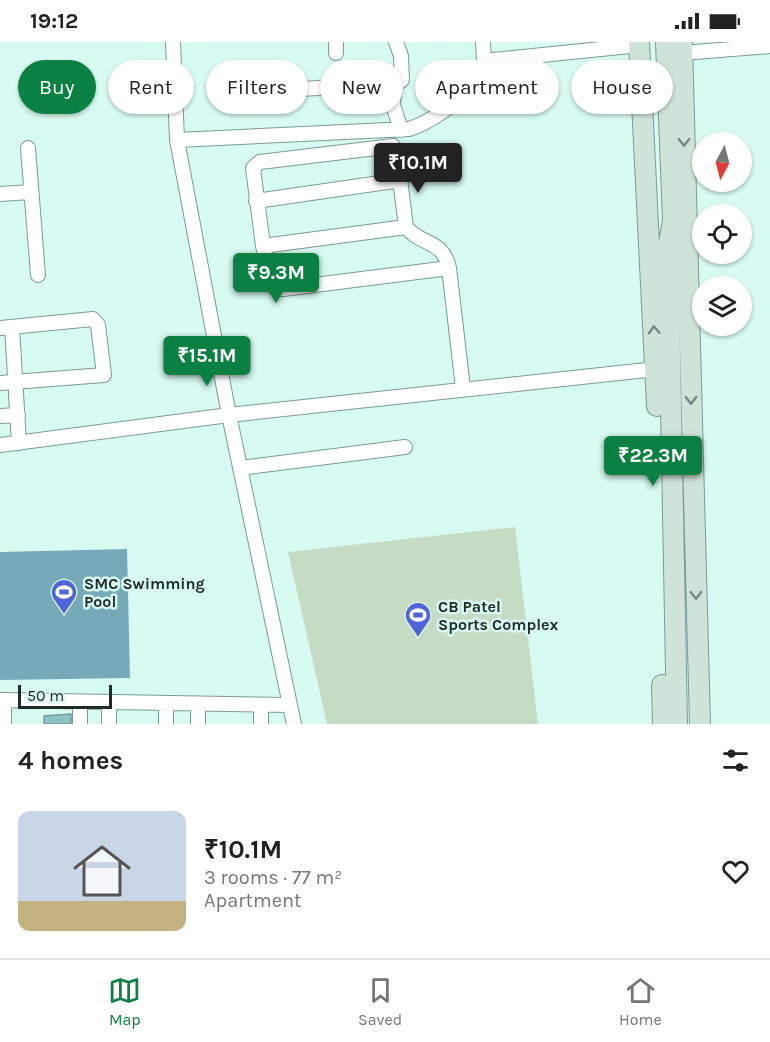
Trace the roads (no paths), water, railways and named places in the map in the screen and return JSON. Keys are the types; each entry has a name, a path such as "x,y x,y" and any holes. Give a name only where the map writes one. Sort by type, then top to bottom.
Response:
{"main road":[{"path":"644,43 661,222 668,249"},
{"path":"644,43 656,369 663,724"},
{"path":"677,46 673,220 668,249 677,724"},
{"path":"677,46 700,724"}],"street":[{"path":"173,42 177,140 229,415 294,724"},
{"path":"396,42 400,60"},
{"path":"483,42 483,60"},
{"path":"492,60 644,43"},
{"path":"677,46 770,46"},
{"path":"396,114 401,130"},
{"path":"177,140 401,130 421,124 436,114"},
{"path":"406,226 395,149 388,145 255,164 252,174 263,246 271,283 278,289 449,268"},
{"path":"28,148 38,275"},
{"path":"256,201 401,180"},
{"path":"0,194 31,192"},
{"path":"263,246 406,226 444,252 449,268 464,389"},
{"path":"0,383 15,382 105,375 98,325 93,319 6,328 15,382 19,443"},
{"path":"0,445 229,415 656,369"},
{"path":"0,416 18,415"},
{"path":"240,468 405,447"},
{"path":"4,724 2,700 290,705"},
{"path":"80,702 80,724"},
{"path":"109,724 110,702"},
{"path":"166,703 166,724"},
{"path":"198,704 198,724"},
{"path":"261,705 261,724"}],"water":[{"name":"SMC Swimming Pool","path":"127,549 130,678 0,680 0,552"}],"place":[{"name":"SMC Swimming Pool","path":"64,615"},
{"name":"CB Patel Sports Complex","path":"418,638"}]}
